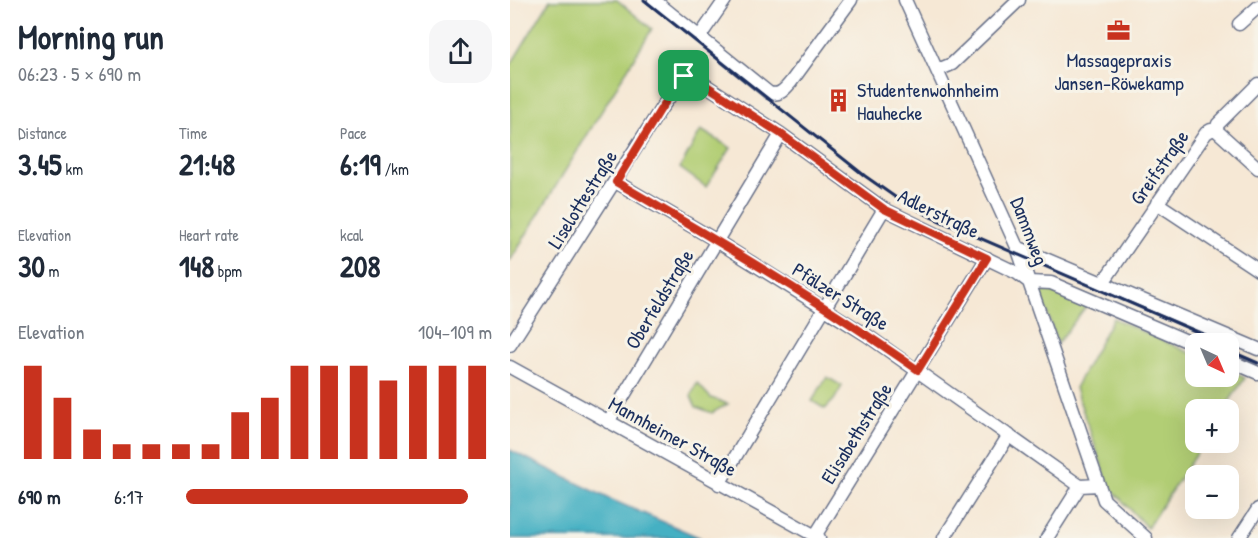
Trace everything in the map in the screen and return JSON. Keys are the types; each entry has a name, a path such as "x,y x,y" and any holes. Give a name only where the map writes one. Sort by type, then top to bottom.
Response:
{"street":[{"path":"654,0 769,93 783,92 851,0"},
{"path":"700,36 725,0"},
{"name":"Dammweg","path":"905,0 1018,248 1107,504 1146,538"},
{"path":"938,70 952,64 1019,0"},
{"path":"1239,24 1258,7"},
{"name":"Adlerstraße","path":"687,73 781,134 884,209 987,258 1029,282 1051,283 1185,340"},
{"name":"Liselottestraße","path":"510,345 662,107 687,73"},
{"name":"Greifstraße","path":"1102,284 1206,133 1216,130 1218,124 1258,84"},
{"path":"1216,130 1258,168"},
{"name":"Oberfeldstraße","path":"608,422 781,134"},
{"name":"Pfälzer Straße","path":"616,182 717,241 825,309 918,370 1080,486"},
{"path":"1157,203 1258,270"},
{"path":"719,484 884,209"},
{"path":"1018,248 1258,349"},
{"name":"Elisabethstraße","path":"817,537 987,258"},
{"path":"1239,365 1258,373"},
{"name":"Mannheimer Straße","path":"510,367 817,537"},
{"path":"944,538 1009,435"},
{"path":"1047,538 1080,486 1099,485"},
{"path":"1239,538 1258,509"}],"green space":[{"path":"550,0 617,0 652,29 510,261 510,66"},
{"path":"701,130 731,148 706,187 680,168"},
{"path":"1039,287 1087,305 1057,344"},
{"path":"1113,318 1185,350 1185,387 1239,387 1231,399 1185,399 1185,453 1196,453 1189,465 1185,465 1185,470 1147,528 1109,486 1075,388"},
{"path":"1239,375 1245,378 1239,387"},
{"path":"827,377 842,386 834,400 825,409 812,401"},
{"path":"697,383 711,398 728,404 712,413 696,407 691,396"}],"water":[{"path":"510,450 610,499 701,538 510,538"}],"railway":[{"path":"644,0 865,176 895,197 931,217 1200,333"},
{"path":"1239,355 1258,363"}],"place":[{"name":"Massagepraxis Jansen-Röwekamp","path":"1119,31"},
{"name":"Studentenwohnheim Hauhecke","path":"839,100"}],"route":[{"path":"687,73 691,75 781,134 884,209 987,258 918,370 717,241 616,182 684,76 687,73"}]}
